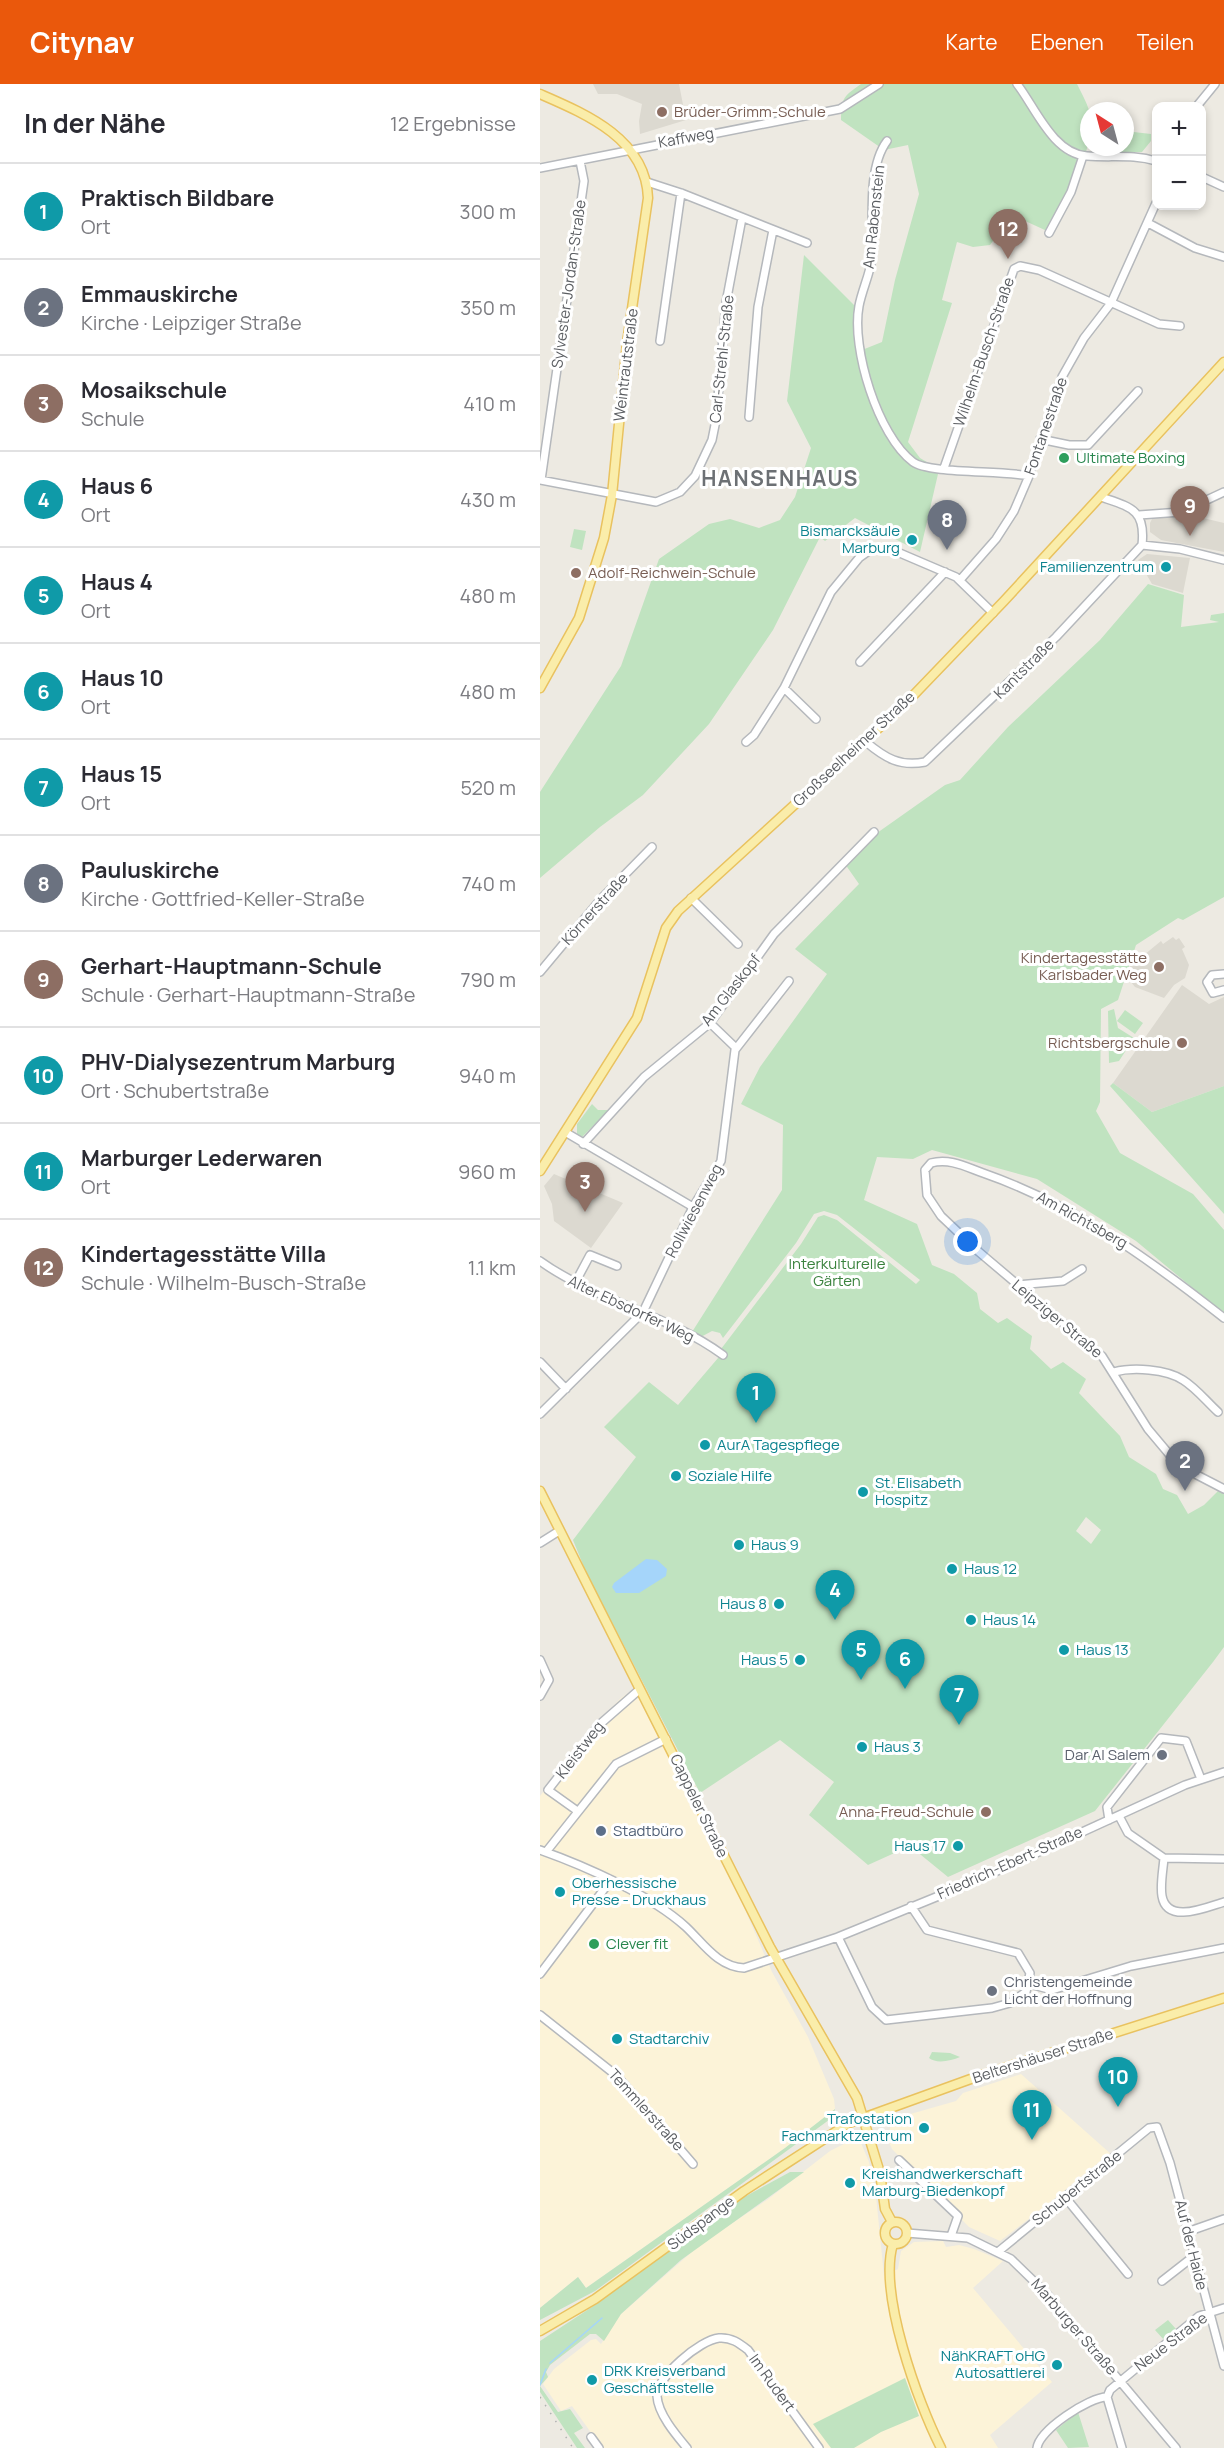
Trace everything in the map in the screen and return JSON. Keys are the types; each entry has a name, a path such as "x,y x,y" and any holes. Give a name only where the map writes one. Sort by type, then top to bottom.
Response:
{"main road":[{"path":"540,94 594,119 628,149 647,182"},
{"name":"Weintrautstraße","path":"543,684 588,596 604,538 612,495 627,343 646,214 647,182"},
{"name":"Großseelheimer Straße","path":"540,1171 637,1018 666,928 691,898 866,742 993,613 1224,362"},
{"name":"Cappeler Straße","path":"540,1491 776,1959 847,2079 864,2118 880,2173 885,2209 892,2222"},
{"name":"Beltershäuser Straße","path":"864,2118 979,2076 1224,1998"},
{"name":"Südspange","path":"543,2330 595,2299 744,2191 813,2145 864,2118"},
{"path":"893,2244 902,2242 907,2233 903,2224 892,2222 886,2226 885,2234 893,2244 890,2278 899,2327 918,2395 941,2448"}],"street":[{"name":"Kaffweg","path":"540,168 840,109 879,84"},
{"path":"1017,84 1059,142 1080,154"},
{"path":"1200,102 1215,84"},
{"name":"Am Rabenstein","path":"887,141 878,163 872,258 859,308 861,356 875,406 902,450 913,462 925,467 1011,472 1029,476"},
{"path":"1048,233 1071,192 1083,156"},
{"path":"1133,156 1152,160"},
{"name":"Sylvester-Jordan-Straße","path":"580,160 584,181 540,480 612,495"},
{"path":"1206,179 1224,188"},
{"path":"647,182 681,193 807,243"},
{"path":"660,341 681,193"},
{"name":"Fontanestraße","path":"960,580 1005,525 1029,476 1062,377 1084,338 1111,303 1153,210"},
{"name":"Carl-Strehl-Straße","path":"612,495 648,502 664,501 680,492 702,465 716,420 726,303 742,218"},
{"path":"1148,223 1195,248 1224,257"},
{"path":"749,417 758,307 773,230"},
{"name":"Wilhelm-Busch-Straße","path":"944,468 1014,269 1020,266 1039,270 1159,324 1180,326"},
{"path":"1040,439 1069,445 1088,445 1138,391"},
{"path":"1101,497 1126,506 1139,515 1181,512 1224,492"},
{"path":"1139,515 1143,532 1142,545 1180,549 1224,560"},
{"name":"Kantstraße","path":"866,742 885,757 901,764 925,762 933,757 1056,637 1142,545"},
{"path":"746,742 754,735 784,687 831,592 866,553 880,546 945,572 960,580 993,613"},
{"path":"860,662 945,572"},
{"path":"784,687 816,719"},
{"name":"Am Glaskopf","path":"583,1144 644,1077 710,1023 774,934 874,832"},
{"name":"Körnerstraße","path":"540,972 601,899 652,847"},
{"path":"691,898 738,944"},
{"path":"1223,976 1212,975 1207,987 1213,993 1224,990"},
{"path":"710,1023 736,1048 789,981"},
{"name":"Rollwiesenweg","path":"540,1414 643,1312 693,1208 714,1176 724,1154 736,1048"},
{"path":"566,1132 693,1208"},
{"name":"Am Richtsberg","path":"925,1170 931,1163 951,1161 1008,1181 1054,1202 1126,1244 1224,1318"},
{"name":"Leipziger Straße","path":"925,1170 924,1182 933,1206 957,1233 1094,1348 1114,1372 1148,1429 1169,1454 1197,1475 1224,1489"},
{"path":"574,1283 590,1255 617,1266"},
{"name":"Alter Ebsdorfer Weg","path":"540,1261 569,1282 643,1312 723,1355"},
{"path":"1017,1285 1063,1281 1082,1269"},
{"path":"540,1362 566,1389"},
{"path":"1114,1372 1136,1369 1172,1375 1184,1380 1218,1412"},
{"path":"540,1543 560,1531"},
{"path":"540,1660 549,1680 540,1696"},
{"name":"Kleistweg","path":"576,1810 549,1791 605,1718 639,1690"},
{"path":"1109,1820 1107,1808 1157,1742 1165,1737 1186,1742 1201,1779"},
{"path":"543,1851 616,1764 666,1739"},
{"name":"Friedrich-Ebert-Straße","path":"543,1851 610,1880 681,1922 725,1963 744,1968 838,1937 973,1882 1201,1779 1224,1772"},
{"path":"1119,1816 1128,1833 1164,1858 1224,1858"},
{"path":"1164,1858 1162,1896 1166,1905 1173,1911 1185,1913 1224,1902"},
{"path":"540,1974 610,1880"},
{"path":"838,1937 872,2007 886,2020 992,2008 1021,1998 1030,1984 1030,1973 1018,1953 927,1930 911,1906"},
{"path":"1030,1984 1052,1990 1131,1966 1224,1948"},
{"name":"Temmlerstraße","path":"540,2015 617,2076 693,2164"},
{"name":"Schubertstraße","path":"999,2251 1155,2126"},
{"name":"Auf der Haide","path":"1155,2126 1159,2128 1167,2155 1224,2366"},
{"path":"899,2160 958,2216 951,2236"},
{"path":"1065,2197 1128,2274"},
{"path":"1187,2232 1224,2219"},
{"name":"Marburger Straße","path":"907,2233 968,2238 999,2251 1038,2284 1176,2448"},
{"path":"1162,2281 1194,2256"},
{"name":"Neue Straße","path":"1107,2397 1110,2390 1120,2381 1199,2316 1224,2308"},
{"name":"Im Rudert","path":"687,2448 663,2414 658,2401 659,2388 667,2374 694,2350 706,2342 722,2338 737,2342 748,2350 819,2448"},
{"path":"1037,2448 1042,2436 1085,2402 1107,2397 1122,2448"},
{"path":"591,2437 599,2448"}],"shaded area":[{"name":"Brüder-Grimm-Schule","path":"593,84 679,84 686,120 640,134 639,121 642,104 617,94 598,94"},
{"path":"1186,514 1224,523 1224,552 1161,540 1150,532 1150,523 1154,515"},
{"path":"1147,554 1190,558 1183,593 1152,584 1138,560"},
{"name":"Kindertagesstätte Karlsbader Weg","path":"1173,937 1176,940 1179,938 1185,947 1182,949 1189,965 1185,978 1174,985 1164,998 1135,987 1126,976 1127,969 1161,941 1163,944"},
{"name":"Richtsbergschule","path":"1182,985 1209,1004 1224,997 1224,1086 1152,1112 1113,1083"},
{"path":"554,1174 623,1203 591,1248 554,1221 552,1204 544,1186"},
{"path":"634,1689 739,1896 772,1972 808,2037 834,2099 835,2109 785,2148 586,2288 578,2277 540,2308 540,1796 599,1721 621,1698"},
{"path":"1021,2074 1112,2155 1000,2241 969,2227 892,2149 887,2138 892,2122 900,2117 956,2101 963,2093"},
{"path":"850,2141 861,2143 869,2162 876,2196 884,2276 898,2269 901,2251 914,2242 943,2241 946,2247 959,2245 1003,2261 973,2288 1052,2382 990,2435 998,2448 602,2448 572,2406 561,2411 543,2384 554,2369 591,2340 596,2339 601,2344 621,2314 701,2244 767,2200 830,2151"}],"green space":[{"path":"861,84 1077,84 1086,102 1080,102 1080,156 1085,156 1047,231 1012,215 990,245 973,247 957,242 942,300 952,303 908,442 920,458 937,468 906,457 938,471 920,552 855,518 825,541 820,537 773,630 709,724 643,795 600,827 540,878 540,792 621,666 659,559 709,524 730,519 759,528 780,520 795,497 811,448 787,401 804,255 857,308 862,350 882,342 895,280 919,194 908,145 884,150 841,120 844,99"},
{"path":"1134,132 1151,134 1151,141 1142,152 1134,152"},
{"path":"574,529 586,531 582,550 570,547"},
{"name":"Interkulturelle Gärten","path":"1148,584 1184,595 1181,627 1219,622 1210,620 1211,615 1224,613 1224,897 1183,920 1178,918 1136,945 1118,1000 1101,1009 1100,1102 1096,1111 1120,1153 1193,1194 1224,1230 1224,1314 1136,1241 1037,1179 932,1150 913,1159 877,1157 864,1200 917,1224 932,1265 954,1274 977,1293 980,1309 998,1323 1007,1318 1032,1336 1030,1349 1051,1369 1063,1362 1086,1379 1079,1393 1120,1436 1129,1457 1156,1474 1163,1489 1177,1495 1188,1514 1204,1505 1218,1491 1224,1494 1224,1647 1095,1811 948,1877 910,1846 868,1865 809,1815 834,1782 780,1740 700,1793 586,1572 573,1540 636,1457 604,1427 649,1382 678,1405 724,1351 721,1349 801,1244 818,1217 824,1215 837,1220 916,1284 920,1280 837,1215 824,1211 814,1214 796,1243 723,1338 720,1333 712,1331 699,1338 692,1332 782,1190 783,1125 741,1104 760,1067 827,974 795,949 859,884 845,864 877,833 945,785 960,780 1008,727 1100,640","holes":["1086,1517 1101,1530 1091,1544 1076,1531"]},
{"path":"1114,1009 1118,1028 1134,1038 1119,1061 1109,1063 1108,1011"},
{"path":"1125,1010 1143,1023 1135,1034 1117,1021"},
{"path":"1113,1083 1152,1112 1224,1086 1224,1214 1110,1086"},
{"path":"592,1104 598,1110 609,1110 582,1137 577,1135 577,1124"},
{"path":"932,2052 950,2053 960,2057 948,2061 936,2061 929,2058"},
{"path":"835,2109 833,2117 595,2291 540,2320 540,2308 578,2277 586,2288 785,2148"},
{"path":"790,2172 804,2172 681,2260 621,2314 604,2341 596,2334 590,2334 550,2365 546,2372 548,2377 540,2386 540,2341 598,2303 735,2202"},
{"path":"1168,2320 1176,2329 1164,2340 1155,2330"},
{"path":"905,2378 919,2416 881,2432 854,2448 831,2448 813,2424"},
{"path":"540,2386 558,2412 570,2409 583,2428 574,2433 585,2448 577,2448 540,2392"},
{"path":"1078,2412 1089,2447 1068,2448 1056,2430"}],"water":[{"path":"646,1559 657,1560 667,1569 666,1576 639,1593 616,1593 612,1587 614,1583"}],"waterway":[{"path":"550,2363 602,2318"},
{"path":"540,2385 546,2369"}],"railway":[{"path":"540,2397 573,2448"}],"place":[{"name":"Brüder-Grimm-Schule","path":"662,112"},
{"name":"Kindertagesstätte Villa","path":"1008,259"},
{"name":"Ultimate Boxing","path":"1064,458"},
{"name":"Gerhart-Hauptmann-Schule","path":"1190,536"},
{"name":"Bismarcksäule Marburg","path":"912,540"},
{"name":"Pauluskirche","path":"947,550"},
{"name":"Familienzentrum","path":"1166,567"},
{"name":"Adolf-Reichwein-Schule","path":"576,573"},
{"name":"Kindertagesstätte Karlsbader Weg","path":"1159,967"},
{"name":"Richtsbergschule","path":"1182,1043"},
{"name":"Mosaikschule","path":"585,1212"},
{"name":"Praktisch Bildbare","path":"756,1423"},
{"name":"AurA Tagespflege","path":"705,1445"},
{"name":"Soziale Hilfe","path":"676,1476"},
{"name":"Emmauskirche","path":"1185,1491"},
{"name":"St. Elisabeth Hospitz","path":"863,1492"},
{"name":"Haus 9","path":"739,1545"},
{"name":"Haus 12","path":"952,1569"},
{"name":"Haus 8","path":"779,1604"},
{"name":"Haus 6","path":"835,1620"},
{"name":"Haus 14","path":"971,1620"},
{"name":"Haus 13","path":"1064,1650"},
{"name":"Haus 5","path":"800,1660"},
{"name":"Haus 4","path":"861,1680"},
{"name":"Haus 10","path":"905,1689"},
{"name":"Haus 15","path":"959,1725"},
{"name":"Haus 3","path":"862,1747"},
{"name":"Dar Al Salem","path":"1162,1755"},
{"name":"Anna-Freud-Schule","path":"986,1812"},
{"name":"Stadtbüro","path":"601,1831"},
{"name":"Haus 17","path":"958,1846"},
{"name":"Oberhessische Presse - Druckhaus","path":"560,1892"},
{"name":"Clever fit","path":"594,1944"},
{"name":"Christengemeinde Licht der Hoffnung","path":"992,1991"},
{"name":"Stadtarchiv","path":"617,2039"},
{"name":"PHV-Dialysezentrum Marburg","path":"1118,2107"},
{"name":"Trafostation Fachmarktzentrum","path":"924,2128"},
{"name":"Marburger Lederwaren","path":"1032,2140"},
{"name":"Kreishandwerkerschaft Marburg-Biedenkopf","path":"850,2183"},
{"name":"NähKRAFT oHG Autosattlerei","path":"1057,2365"},
{"name":"DRK Kreisverband Geschäftsstelle","path":"592,2380"}],"district":[{"name":"HANSENHAUS","path":"780,479"}]}
